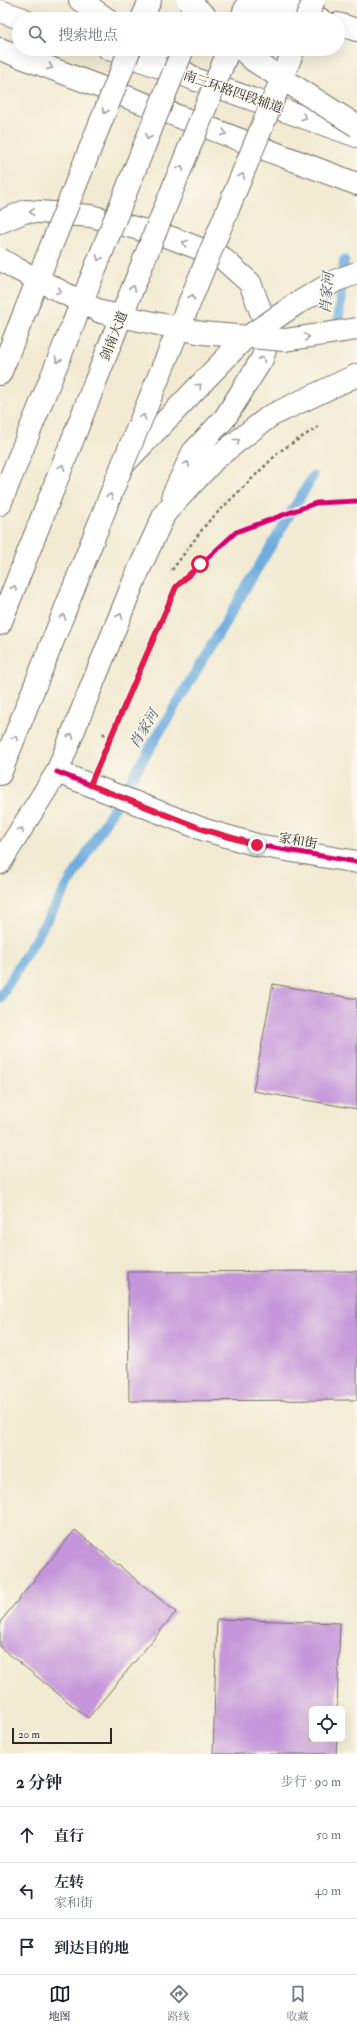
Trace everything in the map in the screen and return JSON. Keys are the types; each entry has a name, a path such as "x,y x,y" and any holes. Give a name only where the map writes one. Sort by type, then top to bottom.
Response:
{"main road":[{"path":"80,0 98,12"},
{"path":"145,12 150,0"},
{"path":"188,0 201,12"},
{"path":"198,12 203,0"},
{"path":"244,12 249,0"},
{"path":"254,0 296,12"},
{"path":"309,12 314,0"},
{"path":"0,11 12,15"},
{"path":"345,26 357,30"},
{"path":"0,49 12,54"},
{"path":"19,56 357,184"},
{"path":"0,374 127,56"},
{"name":"南三环路四段辅道","path":"129,56 357,136"},
{"path":"161,56 196,80"},
{"path":"0,504 180,56"},
{"name":"剑南大道","path":"0,624 226,56"},
{"path":"249,56 357,126"},
{"path":"0,774 122,466 291,56"},
{"path":"0,222 26,211 90,216 172,238 220,257 250,283 270,335 262,359 225,418 193,452 136,576 57,772 0,863"},
{"path":"0,259 101,312 202,334 285,340 357,329"},
{"path":"122,466 243,340 296,304 337,280 357,273"},
{"path":"165,513 216,458 270,416 357,375"},
{"name":"家和街","path":"57,772 205,830 257,845 357,862"}],"path":[{"path":"169,574 207,523 280,451 320,426"},
{"path":"100,729 109,740"},
{"path":"94,787 112,733"}],"building":[{"path":"273,984 357,999 357,1109 253,1091"},
{"path":"357,1271 357,1400 129,1401 128,1272"},
{"path":"75,1530 176,1612 88,1718 0,1647 0,1622"},
{"path":"217,1619 340,1623 337,1706 309,1706 309,1742 337,1742 336,1754 213,1754"}],"waterway":[{"name":"肖家河","path":"338,329 344,260"},
{"name":"肖家河","path":"0,998 313,476"}],"cycle path":[{"path":"90,785 176,587 236,532 316,503 357,501"},
{"path":"57,772 205,830 257,845 357,862"}],"route":[{"path":"200,564 176,587 90,785 205,830 257,845"}]}
